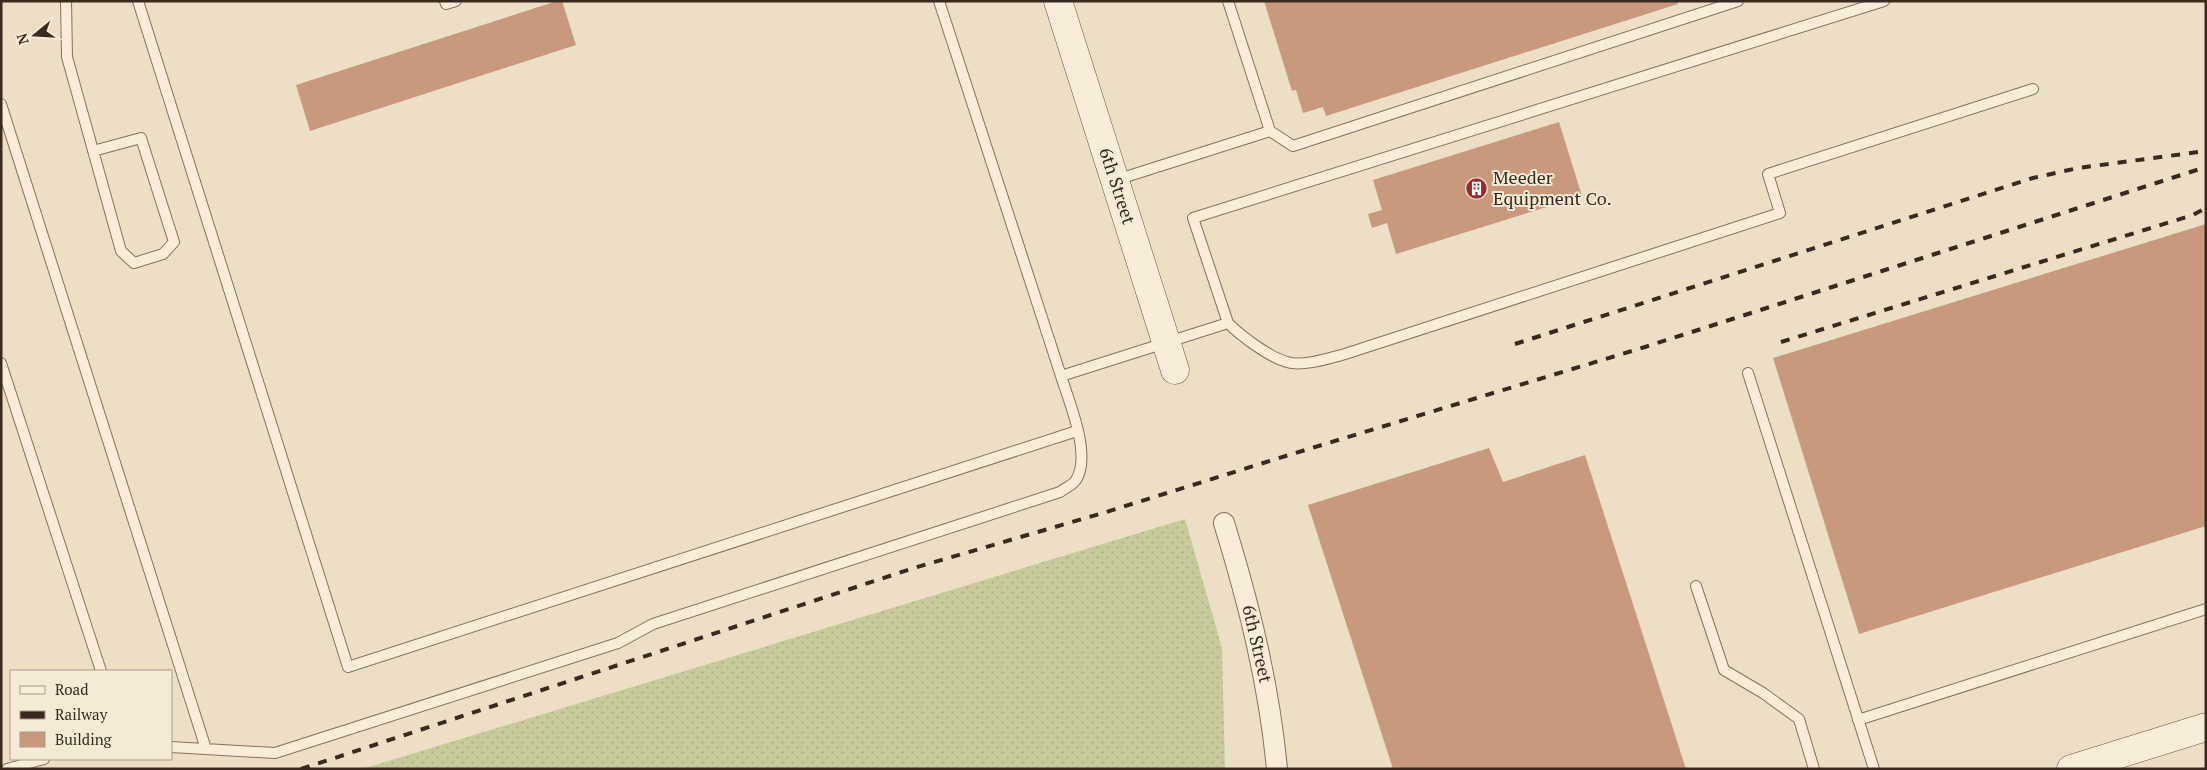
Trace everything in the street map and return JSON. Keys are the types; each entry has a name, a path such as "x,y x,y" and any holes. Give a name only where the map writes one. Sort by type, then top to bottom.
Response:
{"street":[{"name":"6th Street","path":"1058,1 1175,370"},
{"name":"6th Street","path":"1224,523 1245,591 1258,646 1270,708 1277,769"},
{"path":"2083,767 2206,727"}],"lane":[{"path":"66,1 68,57 93,151 121,251 134,263 162,254 174,242 141,138 93,151"},
{"path":"138,1 348,666 1077,431"},
{"path":"445,1 446,4 456,1"},
{"path":"172,746 275,753 618,643 653,624 1060,492 1076,481 1082,462 1077,431 940,1"},
{"path":"1228,1 1270,131 1293,146 1738,1"},
{"path":"1884,1 1194,218 1228,323 1243,338 1287,363 1315,362 1345,354 1780,213 1768,174 2034,90"},
{"path":"1,104 206,749"},
{"path":"1115,181 1270,131"},
{"path":"1061,376 1228,323"},
{"path":"1,363 102,670"},
{"path":"1748,373 1874,769"},
{"path":"1696,586 1724,670 1799,719 1814,769"},
{"path":"1858,720 2206,609"},
{"path":"7,769 40,760"}],"green space":[{"path":"1185,519 1222,648 1225,769 362,769"}],"building":[{"path":"557,1 562,1 576,45 310,131 296,85"},
{"path":"1264,1 1678,1 1678,4 1326,116 1323,107 1303,113 1296,90 1292,91"},
{"name":"Meeder Equipment Co.","path":"1559,122 1582,196 1396,254 1387,223 1372,228 1368,214 1382,210 1373,180"},
{"path":"2206,224 2206,526 1859,634 1773,358"},
{"path":"1489,448 1503,482 1585,455 1686,769 1393,769 1308,505"}],"railway":[{"path":"1515,344 2033,178 2078,168 2206,151"},
{"path":"301,769 914,568 1103,513 1645,347 2206,167"},
{"path":"1781,342 2193,215 2206,208"}],"place":[{"name":"Meeder Equipment Co.","path":"1477,188"}]}
